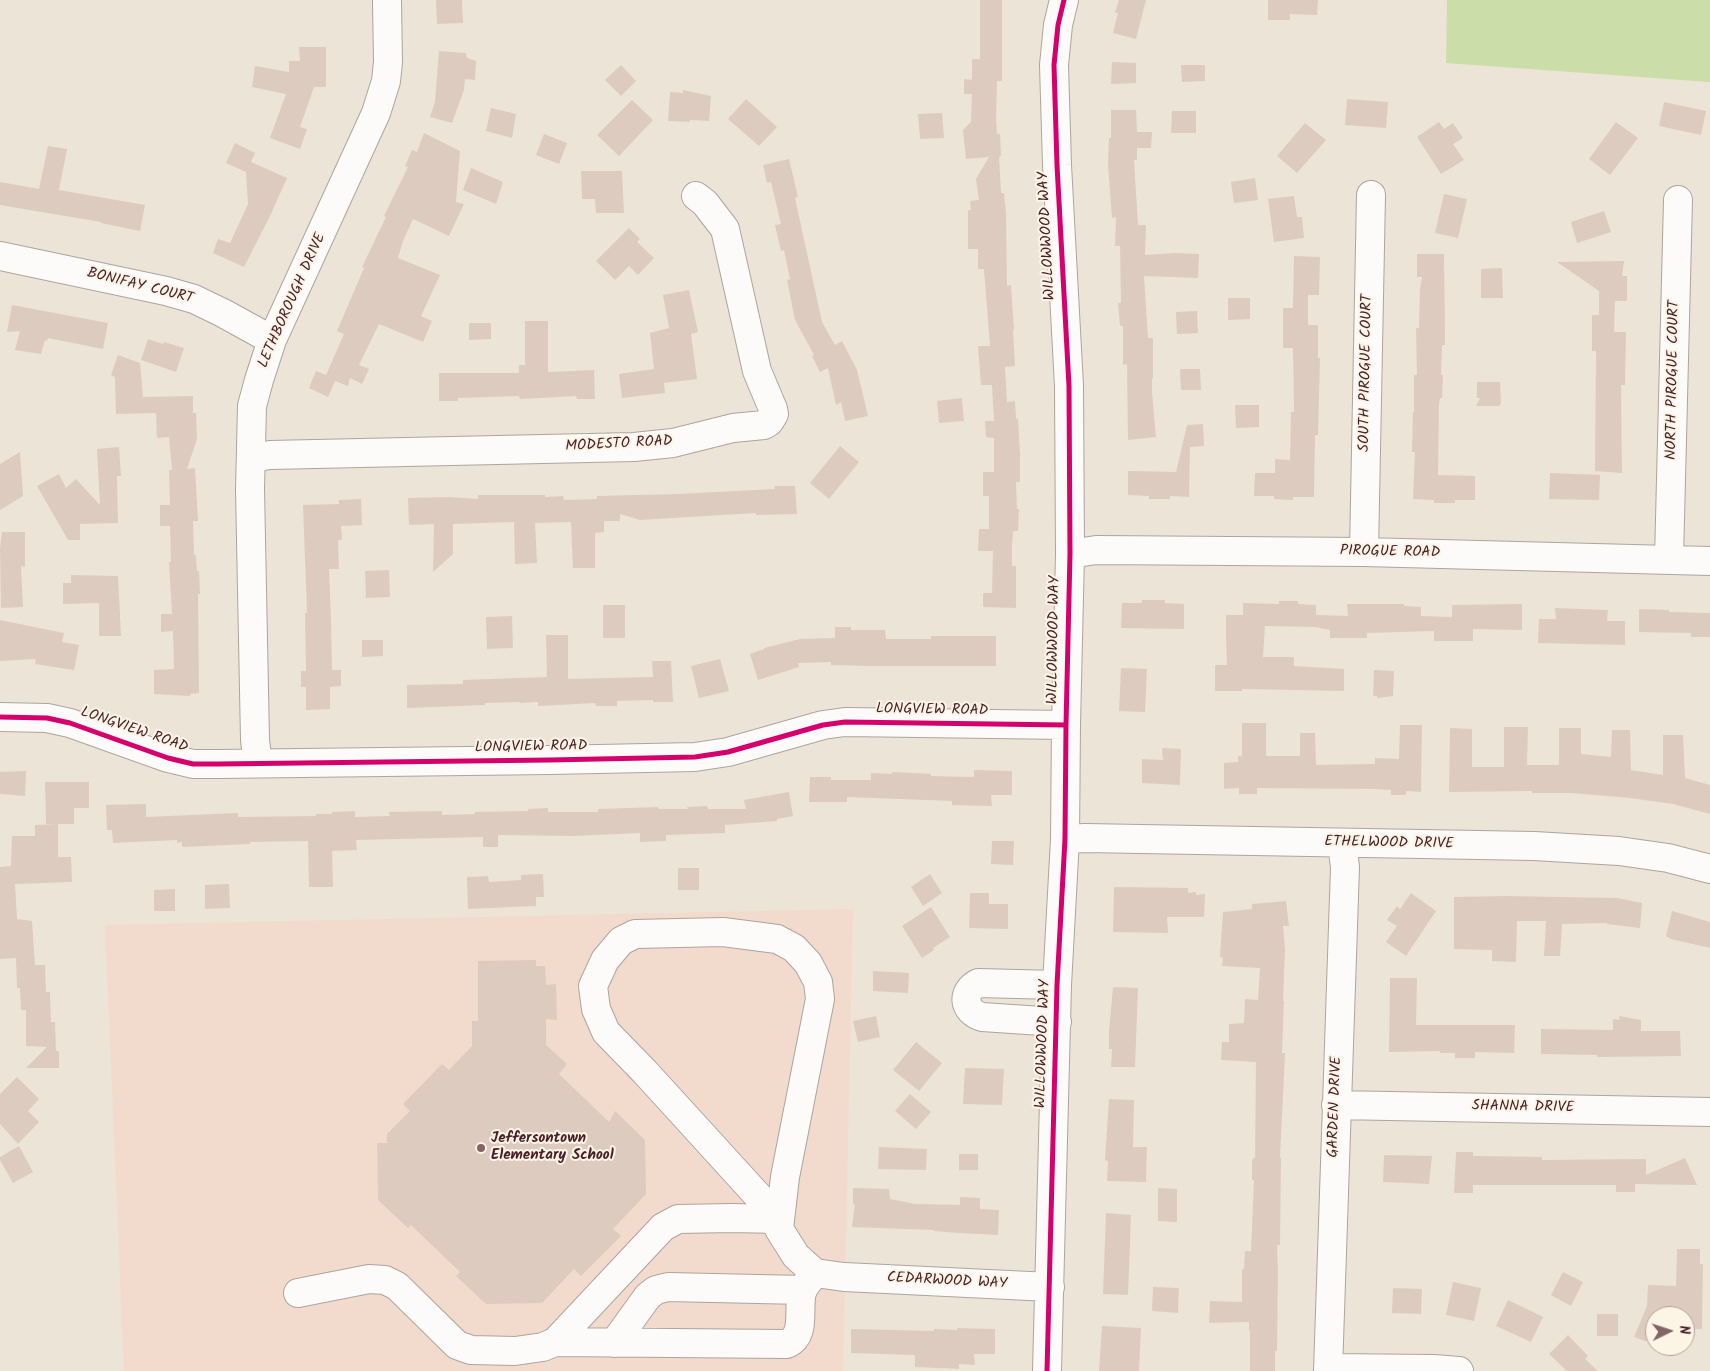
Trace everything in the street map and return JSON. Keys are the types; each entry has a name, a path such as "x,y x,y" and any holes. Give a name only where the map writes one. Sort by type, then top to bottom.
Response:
{"street":[{"name":"LETHBOROUGH DRIVE","path":"258,763 255,731 250,489 252,406 258,380 272,340 376,113 386,82 388,62 387,0"},
{"name":"WILLOWWOOD WAY","path":"1047,1371 1057,985 1065,839 1070,554 1068,386 1054,65 1058,25 1064,0"},
{"name":"SOUTH PIROGUE COURT","path":"1364,552 1371,195"},
{"name":"MODESTO ROAD","path":"251,458 270,455 634,447 673,443 733,428 764,425 769,422 774,414 773,408 757,371 725,229 705,203 696,196"},
{"name":"NORTH PIROGUE COURT","path":"1669,559 1678,200"},
{"name":"BONIFAY COURT","path":"0,256 166,291 194,299 272,340"},
{"name":"PIROGUE ROAD","path":"1070,554 1096,550 1364,552 1710,560"},
{"name":"LONGVIEW ROAD","path":"0,717 47,718 70,723 168,758 193,764 695,757 728,752 823,724 1066,725"},
{"name":"ETHELWOOD DRIVE","path":"1065,839 1534,846 1619,851 1668,858 1710,870"},
{"name":"GARDEN DRIVE","path":"1328,1369 1345,867 1342,843"},
{"path":"555,1342 787,1344 795,1338 799,1330 809,1282 780,1229 779,1220 785,1177 820,999 818,982 808,963 794,948 777,939 723,932 635,934 621,941 605,960 593,986 596,1010 606,1032 645,1072 779,1220"},
{"path":"1057,985 978,982 969,990 966,1001 971,1012 982,1017 1057,1022"},
{"name":"SHANNA DRIVE","path":"1336,1105 1710,1112"},
{"path":"298,1293 369,1279 385,1280 396,1286 457,1345 471,1350 515,1351 543,1348 555,1342 663,1227 678,1219 732,1218 779,1220"},
{"name":"CEDARWOOD WAY","path":"614,1343 648,1296 656,1290 668,1287 809,1282 844,1277 1050,1287"},
{"path":"1328,1369 1432,1369 1459,1371"}],"shaded area":[{"name":"Jeffersontown Elementary School","path":"853,909 843,1371 124,1371 105,925"}],"green space":[{"path":"1447,0 1710,0 1710,82 1446,63"}],"building":[{"path":"436,0 462,0 463,23 437,24"},
{"path":"980,0 1002,0 1002,81 997,81 996,118 997,134 1000,134 1001,193 1004,193 1006,212 1007,286 1011,285 1014,330 1015,366 1005,367 1007,402 1015,401 1020,454 1020,482 1016,482 1017,509 1019,509 1018,531 1013,531 1012,547 1012,566 1016,566 1016,608 983,607 983,593 992,593 993,551 978,551 979,529 989,529 989,496 983,496 983,472 994,472 994,438 986,437 985,421 994,421 992,385 981,385 978,346 990,346 984,269 978,269 978,249 968,249 968,210 971,210 970,201 979,200 976,179 989,157 966,159 963,130 971,122 972,94 964,94 964,79 972,80 972,59 980,59"},
{"path":"1119,0 1146,0 1136,39 1113,33 1118,13 1115,13"},
{"path":"1268,0 1318,0 1317,15 1290,14 1290,20 1268,20"},
{"path":"299,47 326,47 326,87 314,87 300,127 307,129 300,149 270,138 286,94 252,87 255,66 289,72 289,61 300,61"},
{"path":"439,51 466,53 467,58 476,61 475,80 465,79 464,90 452,123 430,117 435,102"},
{"path":"1112,62 1136,63 1136,83 1111,84"},
{"path":"621,65 636,81 621,96 605,80"},
{"path":"1181,65 1205,65 1205,81 1182,82"},
{"path":"683,90 711,96 709,121 668,121 670,92 683,93"},
{"path":"746,99 777,127 759,146 728,119"},
{"path":"1347,99 1388,102 1386,128 1345,125"},
{"path":"632,100 653,120 619,156 597,135"},
{"path":"1664,102 1706,111 1701,135 1659,126"},
{"path":"491,108 516,114 512,138 486,131"},
{"path":"1111,110 1136,110 1137,132 1152,132 1151,148 1137,148 1137,160 1134,160 1138,225 1146,225 1145,255 1199,254 1198,278 1144,276 1148,338 1153,338 1152,392 1156,437 1128,440 1127,364 1123,365 1123,326 1120,326 1118,303 1121,303 1120,246 1115,246 1116,217 1112,218 1108,164 1109,138 1111,138"},
{"path":"1172,111 1196,111 1196,133 1171,133"},
{"path":"942,113 944,138 920,139 918,114"},
{"path":"1439,122 1444,129 1453,123 1463,138 1453,144 1464,160 1441,174 1417,137"},
{"path":"1616,122 1638,138 1610,175 1589,159"},
{"path":"1305,123 1326,140 1297,173 1277,156"},
{"path":"424,133 460,151 456,202 464,204 449,236 413,219 398,258 440,275 421,316 432,321 423,342 379,324 359,365 369,369 362,384 350,378 348,386 335,381 328,397 309,388 316,371 326,375 344,334 337,331 364,268 362,267 408,167 405,166 412,150 417,152"},
{"path":"544,134 567,143 559,164 536,155"},
{"path":"235,143 255,153 251,162 287,178 244,267 213,253 218,239 230,243 248,204 246,172 226,163"},
{"path":"48,146 67,149 59,190 145,205 140,231 101,222 0,205 0,182 39,189"},
{"path":"789,159 798,197 795,198 822,322 835,345 842,341 857,370 868,416 845,421 841,402 836,405 828,368 820,372 812,356 814,355 795,320 787,280 790,279 784,250 781,251 775,225 781,224 771,182 767,183 763,165"},
{"path":"471,168 503,182 496,204 463,190"},
{"path":"581,171 622,171 624,213 596,213 595,199 582,199"},
{"path":"1255,178 1258,200 1234,203 1231,182"},
{"path":"1444,194 1467,199 1458,238 1435,233"},
{"path":"1294,196 1297,217 1302,217 1304,238 1274,242 1268,199"},
{"path":"1604,211 1611,232 1577,243 1571,222"},
{"path":"629,228 640,239 637,242 654,258 638,275 629,266 615,280 596,261"},
{"path":"1417,254 1444,254 1445,345 1442,345 1441,375 1443,375 1442,398 1440,398 1439,405 1438,475 1475,476 1475,500 1455,500 1455,503 1434,503 1434,500 1413,499 1415,452 1412,452 1414,375 1417,375 1416,328 1419,328 1422,277 1417,277"},
{"path":"1294,256 1320,257 1319,295 1308,295 1308,325 1318,325 1318,358 1320,358 1318,435 1315,435 1314,497 1293,497 1293,500 1274,499 1274,496 1254,496 1255,473 1275,473 1275,459 1290,460 1291,412 1294,412 1293,348 1283,348 1283,308 1293,308"},
{"path":"1624,261 1622,276 1627,276 1627,301 1615,301 1614,332 1626,332 1625,385 1621,385 1622,473 1595,471 1596,351 1592,351 1592,315 1599,315 1599,291 1557,262"},
{"path":"1502,268 1503,298 1481,298 1481,269"},
{"path":"689,290 698,332 691,334 697,379 664,383 665,393 622,398 619,374 654,369 650,333 669,328 663,295"},
{"path":"1228,298 1250,298 1250,319 1228,320"},
{"path":"12,305 108,323 103,349 48,338 47,341 45,340 41,354 15,350 20,331 7,332"},
{"path":"1197,311 1198,333 1177,334 1176,312"},
{"path":"525,321 548,321 548,372 594,370 595,399 577,399 576,396 520,399 519,396 458,398 458,401 439,401 439,373 519,373 519,365 525,365"},
{"path":"469,323 491,323 491,339 469,340"},
{"path":"148,339 184,348 176,372 141,360"},
{"path":"118,355 140,363 143,397 193,396 193,413 196,413 197,439 187,469 195,468 198,521 193,521 194,555 196,555 197,571 199,571 200,594 198,594 199,693 190,694 190,696 154,694 154,670 174,669 173,631 161,632 161,614 172,614 169,562 171,562 170,526 160,526 160,505 170,505 169,470 172,470 169,437 157,438 156,413 116,414 115,377 111,375"},
{"path":"1180,369 1200,369 1201,390 1181,390"},
{"path":"1477,382 1500,382 1500,406 1476,406 1480,398 1477,398"},
{"path":"962,398 964,421 939,423 937,401"},
{"path":"1235,405 1259,405 1259,427 1236,428"},
{"path":"1203,424 1204,446 1190,447 1189,497 1170,496 1170,499 1149,499 1149,496 1128,495 1128,471 1176,472 1187,425"},
{"path":"840,446 859,462 829,499 810,483"},
{"path":"119,447 121,476 117,476 118,523 80,524 80,540 68,540 37,486 59,474 66,488 76,479 100,505 97,449"},
{"path":"20,452 23,496 0,510 0,464"},
{"path":"1550,473 1600,475 1599,500 1549,499"},
{"path":"774,486 795,486 797,514 756,515 756,513 640,520 620,514 620,521 604,521 604,532 595,533 595,568 573,568 571,522 535,523 537,563 515,564 514,522 453,524 453,554 433,572 434,524 409,525 408,498 449,497 478,499 478,495 545,495 545,497 563,496 564,500 597,499 597,496 775,489"},
{"path":"361,499 362,525 341,526 342,540 338,540 339,569 329,569 332,670 341,670 341,686 330,687 330,709 306,710 306,687 301,687 301,671 306,671 305,613 307,613 303,505 339,504 339,500"},
{"path":"2,532 25,532 25,567 21,566 23,607 1,608 0,548"},
{"path":"389,570 390,597 366,598 365,571"},
{"path":"71,575 118,576 121,636 99,636 99,603 63,604 63,583 71,583"},
{"path":"1142,600 1165,600 1165,603 1184,604 1184,629 1121,628 1122,603 1142,603"},
{"path":"1279,601 1298,601 1298,604 1316,605 1316,615 1348,616 1347,604 1404,604 1404,606 1421,607 1421,616 1452,617 1452,605 1522,604 1522,630 1473,629 1473,641 1434,641 1434,631 1367,633 1367,638 1330,638 1330,630 1315,627 1265,626 1263,657 1294,657 1294,666 1344,669 1344,691 1242,689 1242,691 1215,691 1215,665 1227,665 1226,615 1243,615 1243,603 1279,604"},
{"path":"603,605 625,605 625,638 603,638"},
{"path":"1555,608 1608,610 1607,621 1625,621 1625,645 1538,643 1539,619 1556,619"},
{"path":"1639,609 1710,613 1710,637 1691,637 1691,633 1639,632"},
{"path":"512,616 513,648 487,649 486,617"},
{"path":"0,620 64,633 62,642 79,645 74,670 35,664 36,659 0,661"},
{"path":"835,627 851,627 851,630 885,630 886,639 931,639 931,636 996,636 996,666 871,666 831,665 831,662 798,663 799,667 758,680 750,654 764,648 800,639 835,638"},
{"path":"546,635 568,635 568,679 653,677 652,661 671,661 673,702 653,702 653,700 617,701 617,706 596,706 595,703 538,706 538,702 520,702 407,708 407,685 463,684 463,680 547,677"},
{"path":"362,640 383,640 383,656 362,657"},
{"path":"720,659 729,691 699,698 691,666"},
{"path":"1121,668 1147,669 1145,712 1119,711"},
{"path":"1374,670 1394,671 1393,696 1377,698 1377,696 1373,696"},
{"path":"1242,723 1266,723 1266,756 1300,756 1300,733 1315,733 1316,765 1375,764 1375,758 1399,759 1400,725 1422,725 1421,792 1406,791 1406,795 1391,795 1391,790 1374,789 1257,788 1257,794 1239,794 1239,788 1224,789 1224,763 1238,762 1238,756 1242,756"},
{"path":"1504,727 1528,727 1527,765 1559,765 1559,728 1581,728 1581,754 1611,757 1612,730 1630,730 1631,770 1663,775 1663,735 1683,735 1685,778 1710,785 1710,814 1673,804 1572,793 1532,793 1532,791 1449,792 1450,728 1472,729 1472,767 1504,767"},
{"path":"1162,748 1181,749 1180,785 1142,783 1142,759 1163,760"},
{"path":"974,770 1012,771 1012,795 991,795 992,806 952,805 952,801 847,797 847,802 809,802 810,777 831,777 831,780 871,780 871,773 892,774 892,772 931,774 931,776 974,777"},
{"path":"26,771 25,796 0,794 0,772"},
{"path":"45,782 89,782 89,808 74,808 74,824 46,824"},
{"path":"789,792 793,816 777,819 777,821 725,825 725,833 666,835 666,841 640,842 640,833 572,836 498,835 498,847 483,847 483,837 356,840 357,850 332,851 333,887 309,887 308,841 250,842 250,844 182,847 182,842 177,843 177,840 113,843 112,830 107,830 106,805 146,804 146,817 238,813 238,817 316,816 316,814 355,811 355,817 390,816 389,812 442,811 442,815 528,811 528,809 548,808 548,812 598,812 598,809 658,807 659,809 688,809 687,807 707,806 708,809 746,809 744,800"},
{"path":"58,824 58,857 71,857 72,882 15,884 17,919 32,921 35,965 45,965 46,992 50,992 51,1022 55,1022 56,1051 59,1051 59,1068 26,1068 47,1047 26,1046 26,1010 21,1010 20,988 17,988 16,958 0,959 0,867 11,866 12,836 35,836 35,825"},
{"path":"992,841 1014,841 1013,865 991,864"},
{"path":"678,868 699,868 699,890 678,890"},
{"path":"543,874 544,897 536,897 536,906 468,909 467,877 488,876 489,882 521,880 521,875"},
{"path":"930,874 942,893 923,906 911,887"},
{"path":"229,884 230,908 205,909 205,885"},
{"path":"1114,887 1188,888 1188,893 1196,892 1196,895 1205,894 1204,917 1167,917 1168,933 1113,932"},
{"path":"175,889 175,911 154,911 154,890"},
{"path":"970,893 989,893 989,904 1008,904 1008,929 969,928"},
{"path":"1411,893 1436,911 1406,956 1386,942 1397,926 1387,920 1397,906 1400,909"},
{"path":"1454,897 1617,898 1642,903 1640,928 1607,923 1562,924 1560,956 1544,956 1546,921 1517,921 1516,962 1492,961 1492,950 1454,949"},
{"path":"1286,901 1289,926 1283,926 1285,949 1282,1053 1285,1053 1280,1158 1280,1245 1277,1245 1277,1351 1275,1351 1275,1371 1250,1371 1249,1322 1209,1323 1210,1301 1242,1302 1242,1269 1244,1269 1245,1251 1251,1251 1254,1180 1252,1180 1252,1160 1255,1157 1256,1062 1221,1060 1222,1042 1229,1042 1229,1024 1244,1023 1245,999 1258,1000 1260,968 1222,966 1223,958 1220,957 1223,912 1252,909 1252,904"},
{"path":"931,907 950,937 922,958 902,926"},
{"path":"1672,911 1710,922 1710,948 1671,939 1666,936"},
{"path":"536,960 536,966 545,966 546,985 556,984 557,1020 546,1019 546,1045 567,1064 559,1074 609,1122 615,1111 645,1140 646,1194 613,1229 621,1236 581,1276 574,1269 542,1303 486,1304 456,1276 460,1272 411,1225 408,1228 378,1200 377,1143 387,1143 387,1134 410,1111 403,1104 442,1064 449,1070 472,1046 472,1021 478,1021 478,961"},
{"path":"873,971 909,973 908,993 873,991"},
{"path":"1390,978 1417,978 1416,1025 1515,1025 1514,1053 1475,1052 1475,1058 1455,1058 1455,1053 1440,1053 1440,1051 1389,1052"},
{"path":"1113,987 1138,988 1135,1067 1111,1067 1112,1049 1109,1049 1109,1031"},
{"path":"876,1016 880,1037 858,1042 853,1021"},
{"path":"1619,1016 1641,1020 1641,1031 1680,1031 1681,1056 1597,1057 1597,1055 1541,1054 1541,1029 1613,1030 1613,1019 1620,1020"},
{"path":"916,1042 942,1063 919,1091 893,1070"},
{"path":"965,1068 1004,1069 1002,1105 963,1104"},
{"path":"17,1077 39,1099 28,1111 39,1122 18,1144 0,1124 0,1094"},
{"path":"910,1094 931,1112 916,1129 895,1111"},
{"path":"1109,1099 1134,1100 1133,1147 1147,1147 1146,1182 1107,1181 1108,1161 1105,1160"},
{"path":"19,1146 33,1172 13,1183 0,1157"},
{"path":"879,1147 927,1149 926,1170 878,1169"},
{"path":"1456,1152 1473,1152 1473,1156 1542,1157 1542,1160 1646,1159 1646,1175 1685,1158 1697,1185 1635,1184 1635,1192 1616,1192 1616,1185 1473,1185 1473,1193 1454,1193"},
{"path":"959,1154 978,1154 978,1170 959,1170"},
{"path":"1384,1155 1432,1156 1429,1184 1383,1182"},
{"path":"853,1188 889,1189 890,1199 915,1204 960,1205 960,1197 980,1198 980,1209 999,1210 998,1235 852,1227 855,1204 853,1204"},
{"path":"1158,1188 1177,1189 1177,1222 1158,1221"},
{"path":"1106,1213 1131,1215 1128,1295 1103,1294"},
{"path":"1677,1249 1700,1249 1700,1264 1703,1264 1702,1329 1695,1329 1695,1306 1647,1306 1648,1285 1676,1286"},
{"path":"1563,1272 1583,1282 1571,1306 1551,1295"},
{"path":"1453,1282 1481,1288 1474,1321 1446,1315"},
{"path":"1153,1287 1179,1288 1178,1313 1152,1311"},
{"path":"1393,1288 1422,1289 1421,1314 1392,1313"},
{"path":"1508,1300 1543,1317 1531,1342 1496,1326"},
{"path":"1645,1311 1645,1341 1634,1337"},
{"path":"1597,1314 1618,1314 1618,1336 1597,1336"},
{"path":"1102,1326 1141,1328 1139,1371 1099,1371"},
{"path":"957,1328 995,1329 995,1354 974,1354 975,1365 959,1364 959,1369 915,1367 915,1355 851,1353 851,1329 934,1331 934,1329 957,1330"},
{"path":"1568,1335 1588,1356 1585,1359 1598,1371 1567,1371 1549,1354"}],"cycle path":[{"path":"1047,1371 1057,985 1065,839 1070,554 1069,386 1057,165 1054,65 1058,25 1064,0"},
{"path":"0,717 47,718 70,723 168,758 193,764 695,757 728,752 823,725 845,722 1066,725"}],"place":[{"name":"Jeffersontown Elementary School","path":"481,1148"}]}
